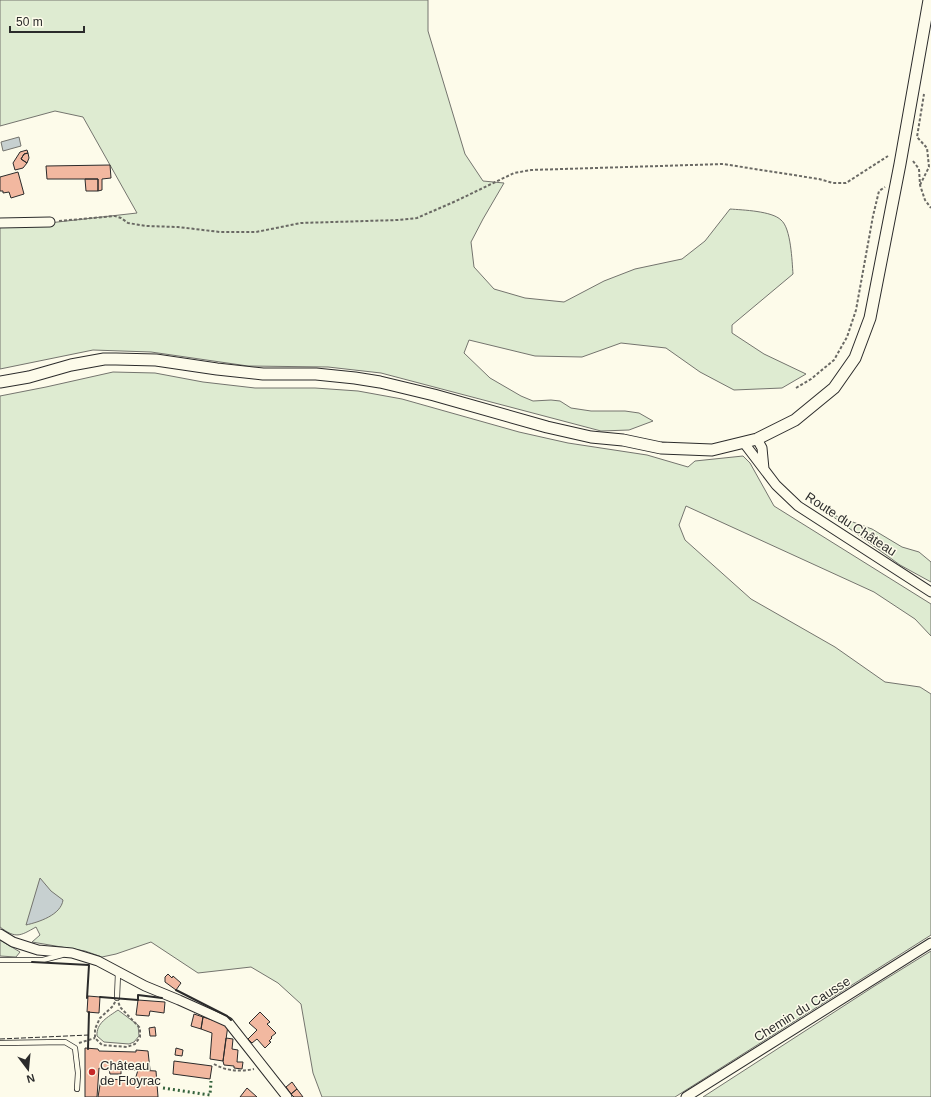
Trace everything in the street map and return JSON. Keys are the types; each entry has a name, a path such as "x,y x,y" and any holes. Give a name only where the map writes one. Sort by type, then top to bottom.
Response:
{"street":[{"path":"0,382 29,377 71,365 104,359 156,360 263,374 316,374 367,380 434,395 591,438 623,440 661,448 712,450 758,439 795,420 834,388 855,358 870,318 896,189 929,0"},
{"path":"0,224 50,222"},
{"path":"758,439 762,448 764,471"},
{"name":"Route du Château","path":"744,443 764,471 798,506 931,592"},
{"path":"0,934 13,942 38,950 72,953 98,961 118,973 145,986 228,1022 287,1097"},
{"name":"Chemin du Causse","path":"686,1097 931,943"}],"lane":[{"path":"0,960 43,960 72,953"},
{"path":"117,998 118,973"},
{"path":"0,1043 65,1042 75,1048 78,1073 77,1089"}],"path":[{"path":"920,185 929,167 927,148 916,137 924,92"},
{"path":"50,222 115,216 128,223 146,226 178,227 220,232 256,232 301,224 417,218 514,173 531,170 723,164 819,179 832,183 846,183 888,156"},
{"path":"913,161 919,169 920,185 925,200 931,208"},
{"path":"796,388 811,379 834,360 847,336 856,310 879,191 885,187 896,189"},
{"path":"117,998 120,1007 140,1028 140,1038 135,1044 127,1047 102,1045 95,1038 94,1029 100,1018 113,1006 117,998"},
{"path":"70,1045 95,1038"},
{"path":"214,1064 221,1068 243,1071 265,1068"}],"green space":[{"path":"0,0 428,0 428,31 465,154 483,181 504,183 471,242 474,267 494,289 525,298 564,302 604,281 635,269 682,259 705,241 730,209 771,215 781,220 787,230 793,274 732,325 732,333 764,354 806,374 782,388 734,390 700,372 666,348 621,343 582,357 535,356 469,340 464,353 490,378 521,396 533,401 560,401 571,408 591,411 625,411 639,413 653,421 629,430 601,431 381,373 328,367 248,366 151,352 93,350 0,369 0,227 137,213 83,117 55,111 0,126"},
{"path":"113,372 155,373 203,382 255,388 315,388 358,391 402,399 519,432 568,443 647,455 688,467 695,461 743,456 750,463 774,506 931,604 931,636 915,619 874,592 686,506 679,525 685,540 751,599 835,647 885,682 920,687 931,694 931,935 675,1097 322,1097 313,1073 301,1004 278,983 251,967 198,973 151,942 116,954 102,957 85,951 32,942 40,935 36,927 18,935 5,931 0,927 0,396"},
{"path":"828,513 872,529 902,547 919,552 931,562 931,582 900,565"},
{"path":"0,940 20,952 16,957 0,956"},
{"path":"931,951 931,1097 703,1097 873,987"},
{"path":"118,1010 138,1025 139,1036 134,1042 129,1044 104,1042 97,1036 98,1027"}],"shaded area":[{"path":"19,137 21,146 3,151 1,142"},
{"path":"40,878 51,891 63,900 58,910 54,914 43,920 26,925"}],"building":[{"path":"27,150 28,153 24,154 21,159 27,163 23,168 15,170 13,163 20,152"},
{"path":"28,153 29,158 27,163 21,159 24,154"},
{"path":"110,165 111,178 102,179 102,190 98,191 98,179 47,179 46,166"},
{"path":"18,172 24,194 11,198 9,192 3,193 3,191 0,191 0,177"},
{"path":"85,179 98,179 98,191 86,191"},
{"path":"168,974 172,978 173,976 181,983 176,990 165,982 165,977"},
{"path":"88,996 100,997 99,1013 87,1012"},
{"path":"138,1000 165,1002 164,1013 150,1011 149,1016 136,1015"},
{"path":"260,1012 270,1022 267,1024 276,1033 271,1037 272,1038 269,1041 271,1042 265,1048 257,1039 252,1043 248,1039 257,1030 249,1023"},
{"path":"194,1014 203,1017 201,1029 191,1026"},
{"path":"203,1017 228,1025 223,1061 210,1059 212,1033 201,1029"},
{"path":"155,1027 156,1036 150,1036 149,1028"},
{"path":"226,1038 233,1039 232,1049 238,1050 237,1062 243,1062 242,1069 224,1065 223,1061"},
{"name":"Château de Floyrac","path":"85,1048 98,1049 99,1051 148,1051 150,1070 121,1070 121,1074 110,1074 109,1069 99,1068 97,1097 85,1097"},
{"path":"176,1048 183,1050 182,1056 175,1055"},
{"path":"174,1061 212,1066 210,1079 173,1074"},
{"path":"138,1070 156,1071 158,1097 98,1097 101,1079 135,1080"},
{"path":"292,1082 297,1089 291,1094 286,1087"},
{"path":"247,1088 257,1097 240,1097"},
{"path":"297,1089 303,1097 294,1097 291,1094"}],"hedge":[{"path":"163,1088 210,1095 211,1081"}],"fence":[{"path":"0,1039 89,1035"}],"wall":[{"path":"32,962 89,965 87,998"},
{"path":"176,990 227,1016 231,1020"},
{"path":"100,997 138,1000 138,995 162,998"},
{"path":"88,1049 89,1012"}],"place":[{"name":"Château de Floyrac","path":"92,1072"}]}
